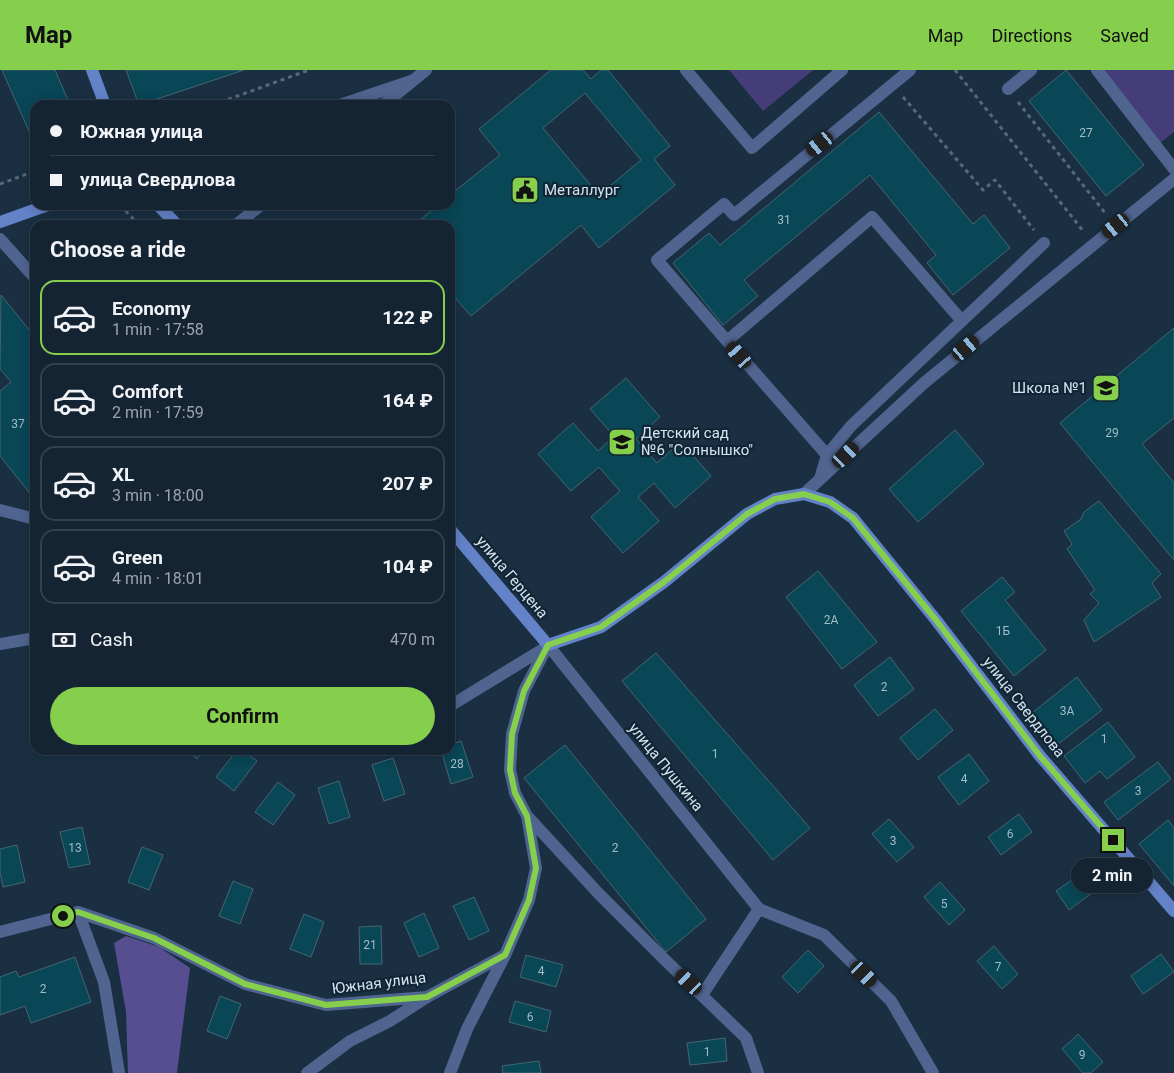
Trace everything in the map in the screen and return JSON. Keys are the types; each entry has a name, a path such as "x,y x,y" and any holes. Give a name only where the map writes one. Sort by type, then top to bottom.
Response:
{"street":[{"path":"92,70 102,100"},
{"path":"389,100 426,70"},
{"path":"686,70 752,148 842,70"},
{"path":"826,455 657,260 724,204 734,215 910,70"},
{"path":"1008,89 1031,70"},
{"path":"1097,70 1174,169"},
{"path":"355,100 414,80"},
{"path":"455,703 548,645 601,627 664,582 747,514 775,499 804,494 924,383 1174,179"},
{"path":"0,222 34,210"},
{"path":"163,210 172,220"},
{"path":"242,220 255,210"},
{"path":"727,341 872,217 962,321"},
{"path":"0,239 30,272"},
{"path":"820,479 826,455 851,426 1044,243"},
{"name":"улица Свердлова","path":"804,494 830,502 853,518 936,620 1040,756 1174,911"},
{"path":"0,510 30,518"},
{"name":"улица Герцена","path":"455,535 548,645"},
{"path":"0,644 30,639"},
{"path":"548,645 524,691 512,734 510,770 515,793 527,816 599,894 746,1038 758,1073"},
{"name":"улица Пушкина","path":"548,645 759,909 824,935 892,1001 934,1073"},
{"path":"450,1073 467,1029 505,955 529,900 536,868 527,816"},
{"path":"702,995 759,909"},
{"path":"0,932 78,912 104,982 119,1073"},
{"name":"Южная улица","path":"78,912 154,938 245,984 326,1005 427,997 505,955"},
{"path":"307,1073 350,1042 390,1021 427,997"}],"path":[{"path":"227,100 309,70"},
{"path":"955,70 1094,244"},
{"path":"892,86 983,190 995,180 1044,243"},
{"path":"1008,89 1116,226"},
{"path":"0,184 30,173"},
{"path":"124,210 134,220"}],"shaded area":[{"path":"729,70 813,70 763,111"},
{"path":"1097,70 1174,70 1174,132 1156,146"},
{"path":"126,936 159,947 190,968 177,1073 128,1073 126,1012 114,943"}],"building":[{"path":"2,70 55,70 68,100 30,100 30,134"},
{"path":"126,70 244,70 154,100 137,100"},
{"name":"Металлург","path":"551,70 583,70 591,79 601,70 608,70 670,146 654,159 675,185 599,248 581,225 471,316 455,300 455,220 420,220 432,210 455,210 455,191 500,155 479,129","holes":["585,93 641,160 599,195 543,128"]},
{"path":"1066,70 1144,165 1106,196 1029,101"},
{"path":"879,112 973,224 984,215 1010,248 953,295 927,263 936,255 870,175 744,280 758,296 723,325 673,263 709,233 720,245"},
{"path":"1,295 30,331 30,494 0,456 0,391 11,382 0,369"},
{"path":"1174,328 1174,418 1142,444 1174,483 1174,560 1060,423"},
{"path":"626,378 660,417 636,439 657,463 681,442 711,476 675,508 654,483 638,497 659,521 623,553 591,517 620,491 599,467 571,491 538,454 573,423 598,451 614,436 590,409"},
{"path":"955,430 984,464 918,522 889,489"},
{"path":"1099,501 1161,574 1152,583 1161,597 1094,642 1084,620 1099,603 1090,594 1095,590 1067,549 1072,544 1064,531 1081,519 1084,512"},
{"path":"818,571 877,642 842,669 786,597"},
{"path":"1002,577 1015,592 1005,600 1046,650 1014,676 961,611"},
{"path":"656,653 810,828 773,860 622,681"},
{"path":"890,657 914,689 878,716 854,685"},
{"path":"1077,677 1102,710 1057,745 1032,713"},
{"path":"935,709 953,730 918,760 900,738"},
{"path":"1108,722 1135,757 1107,779 1100,771 1085,783 1064,756"},
{"path":"461,741 473,777 451,784 442,755 455,755 455,743"},
{"path":"565,745 706,919 666,952 524,778"},
{"path":"969,754 989,781 959,805 938,777"},
{"path":"192,755 200,755 197,759"},
{"path":"233,755 249,755 257,761 234,791 216,777"},
{"path":"393,758 405,794 384,801 372,765"},
{"path":"1158,762 1171,779 1118,820 1104,802"},
{"path":"339,781 350,817 329,824 318,788"},
{"path":"278,782 295,795 273,825 255,812"},
{"path":"1019,814 1032,832 1001,855 988,837"},
{"path":"889,819 914,847 897,862 872,834"},
{"path":"1168,820 1174,828 1174,886 1139,844"},
{"path":"82,827 90,864 69,868 60,832"},
{"path":"17,845 25,882 3,887 0,872 0,849"},
{"path":"142,847 163,855 149,890 128,882"},
{"path":"1087,869 1100,887 1069,910 1056,891"},
{"path":"233,881 253,889 240,924 219,916"},
{"path":"940,882 965,910 949,925 924,897"},
{"path":"474,897 489,931 469,940 453,906"},
{"path":"424,913 439,948 419,957 404,923"},
{"path":"304,914 324,922 311,957 290,949"},
{"path":"381,926 382,964 360,964 359,927"},
{"path":"994,946 1018,974 1002,989 977,961"},
{"path":"808,950 824,966 798,993 782,977"},
{"path":"1161,954 1174,972 1143,994 1131,976"},
{"path":"526,955 563,965 556,987 520,977"},
{"path":"75,957 91,1002 31,1023 25,1006 0,1015 0,977 16,971 19,977"},
{"path":"220,996 241,1004 227,1039 207,1031"},
{"path":"515,1001 551,1011 546,1032 509,1022"},
{"path":"1078,1034 1103,1062 1091,1073 1083,1073 1062,1049"},
{"path":"725,1038 727,1061 690,1065 687,1043"},
{"path":"539,1061 541,1073 503,1073 502,1066"}],"place":[{"name":"Металлург","path":"525,190"},
{"name":"Школа №1","path":"1106,388"},
{"name":"Детский сад №6 \"Солнышко\"","path":"622,442"}],"route":[{"path":"63,916 78,912 154,938 245,984 326,1005 427,997 505,955 529,900 536,868 527,816 515,793 510,770 512,734 524,691 548,645 601,627 664,582 747,514 775,499 804,494 830,502 853,518 936,620 1040,756 1113,840"}]}
